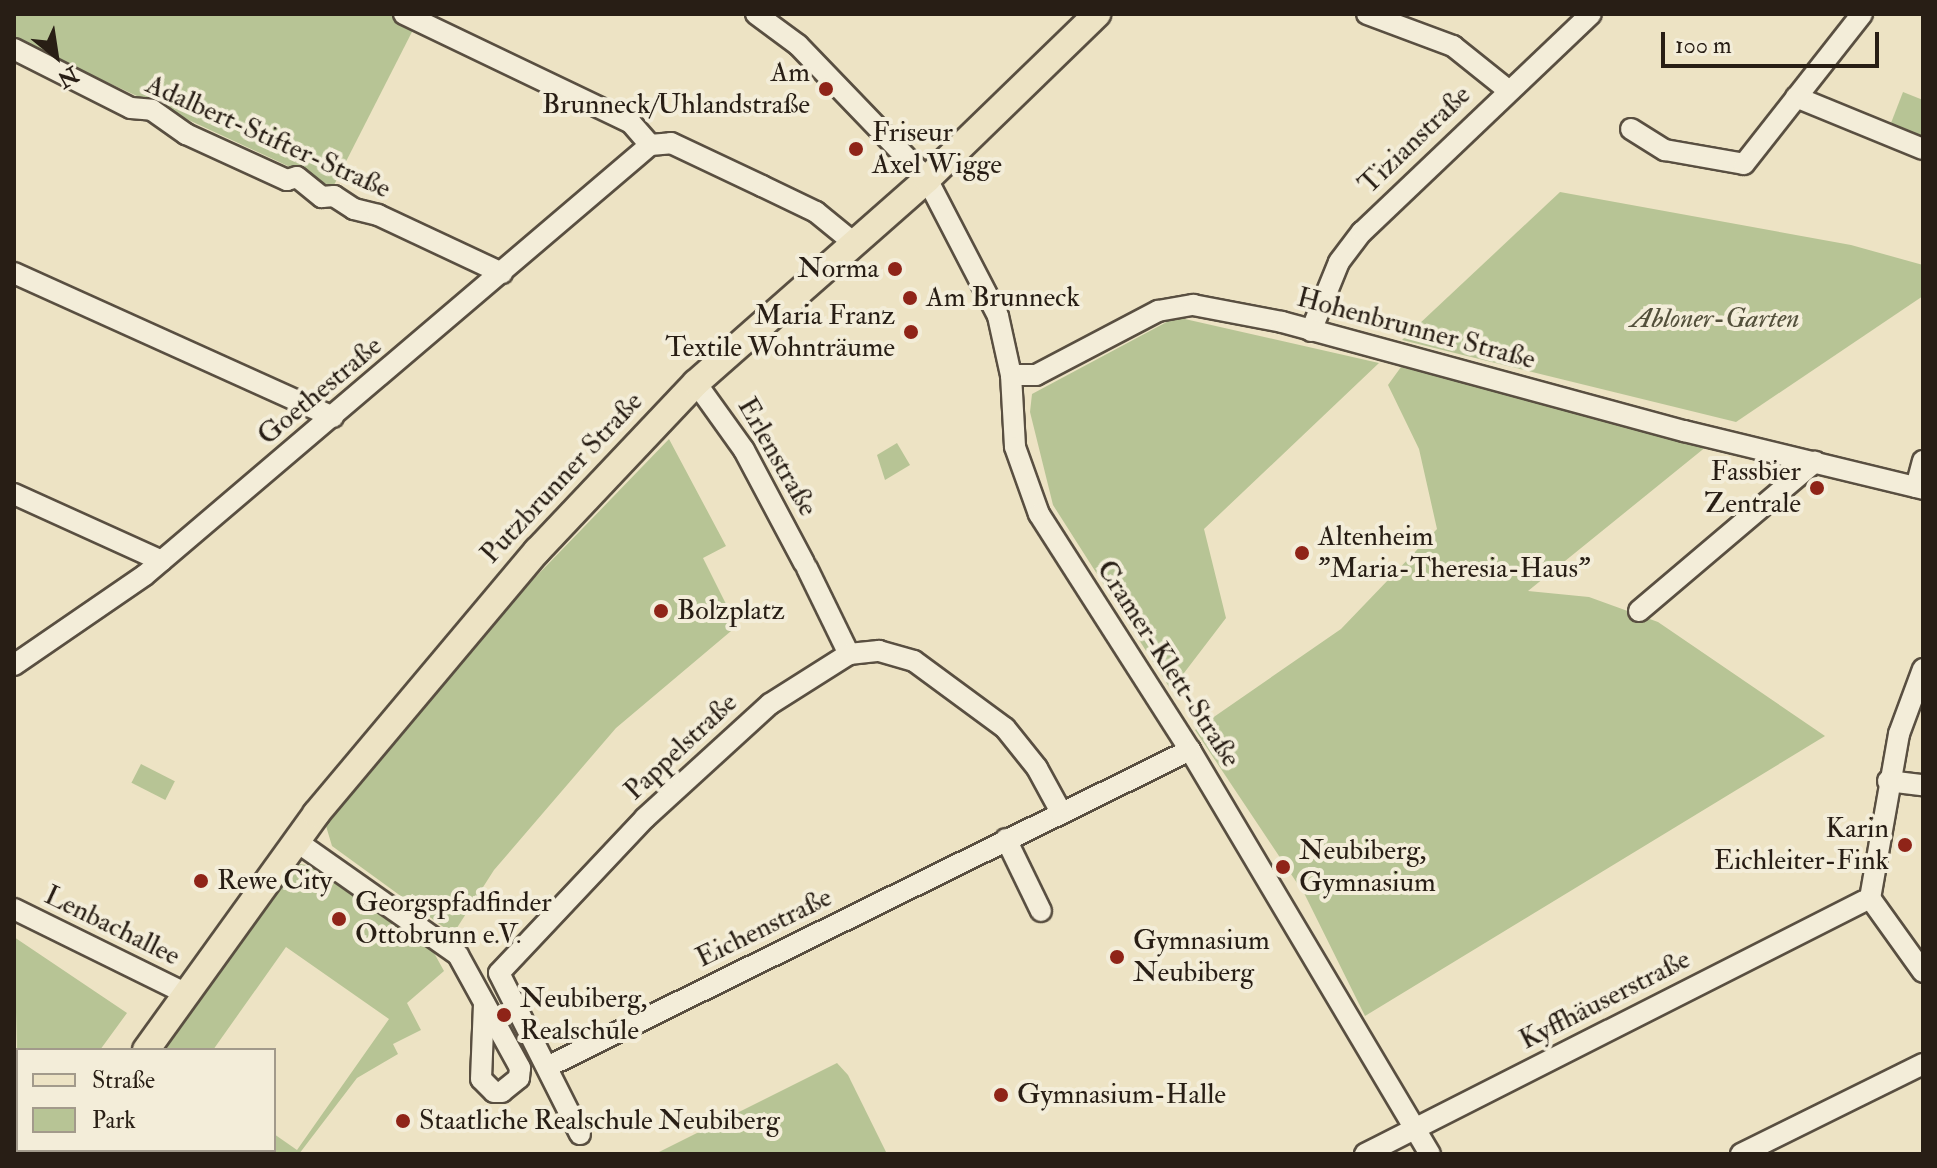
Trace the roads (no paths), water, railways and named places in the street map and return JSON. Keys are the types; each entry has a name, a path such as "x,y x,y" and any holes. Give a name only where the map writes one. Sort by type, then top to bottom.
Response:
{"main road":[{"name":"Putzbrunner Straße","path":"147,1048 296,841 480,613 696,383 927,179 1097,14"}],"street":[{"path":"404,14 631,123 650,145 671,143 816,212 854,243"},
{"name":"Cramer-Klett-Straße","path":"756,14 798,45 927,179 998,316 1011,375 1015,447 1039,514 1190,750 1430,1154"},
{"path":"1367,14 1453,46 1508,90"},
{"name":"Tizianstraße","path":"1311,331 1339,262 1362,232 1591,14"},
{"path":"1631,129 1665,150 1744,164 1862,14"},
{"name":"Adalbert-Stifter-Straße","path":"14,49 131,108 152,110 186,134 258,167 287,180 297,177 322,197 334,196 354,209 378,215 502,273"},
{"path":"1796,97 1923,149"},
{"name":"Goethestraße","path":"14,665 106,605 162,561 650,145"},
{"path":"14,273 333,417"},
{"name":"Hohenbrunner Straße","path":"1011,375 1036,375 1173,306 1282,322 1920,488"},
{"name":"Erlenstraße","path":"696,383 744,450 806,565 849,654"},
{"path":"1920,488 1923,461"},
{"path":"1639,611 1815,462"},
{"path":"14,494 162,561"},
{"path":"849,654 879,651 914,661 988,711 1037,768 1061,812"},
{"name":"Pappelstraße","path":"580,1134 500,979 502,967 746,723 849,654"},
{"path":"1923,669 1899,734 1888,781 1870,898 1923,972"},
{"name":"Eichenstraße","path":"547,1067 1190,750"},
{"path":"1888,781 1923,785"},
{"path":"1006,839 1041,911"},
{"path":"296,841 446,943 484,1003"},
{"name":"Kyffhäuserstraße","path":"1365,1154 1870,898"},
{"name":"Lenbachallee","path":"14,909 185,993"},
{"path":"1741,1154 1923,1064"}],"place":[{"name":"Am Brunneck/Uhlandstraße","path":"826,89"},
{"name":"Friseur Axel Wigge","path":"856,149"},
{"name":"Norma","path":"895,269"},
{"name":"Am Brunneck","path":"910,298"},
{"name":"Maria Franz Textile Wohnträume","path":"911,332"},
{"name":"Fassbier Zentrale","path":"1817,488"},
{"name":"Altenheim \"Maria-Theresia-Haus\"","path":"1302,553"},
{"name":"Bolzplatz","path":"661,611"},
{"name":"Karin Eichleiter-Fink","path":"1905,845"},
{"name":"Neubiberg, Gymnasium","path":"1283,867"},
{"name":"Rewe City","path":"201,881"},
{"name":"Georgspfadfinder Ottobrunn e.V.","path":"339,919"},
{"name":"Gymnasium Neubiberg","path":"1117,957"},
{"name":"Neubiberg, Realschule","path":"504,1015"},
{"name":"Gymnasium-Halle","path":"1001,1095"},
{"name":"Staatliche Realschule Neubiberg","path":"403,1121"}],"park label":[{"name":"Abloner-Garten","path":"1715,319"}]}
